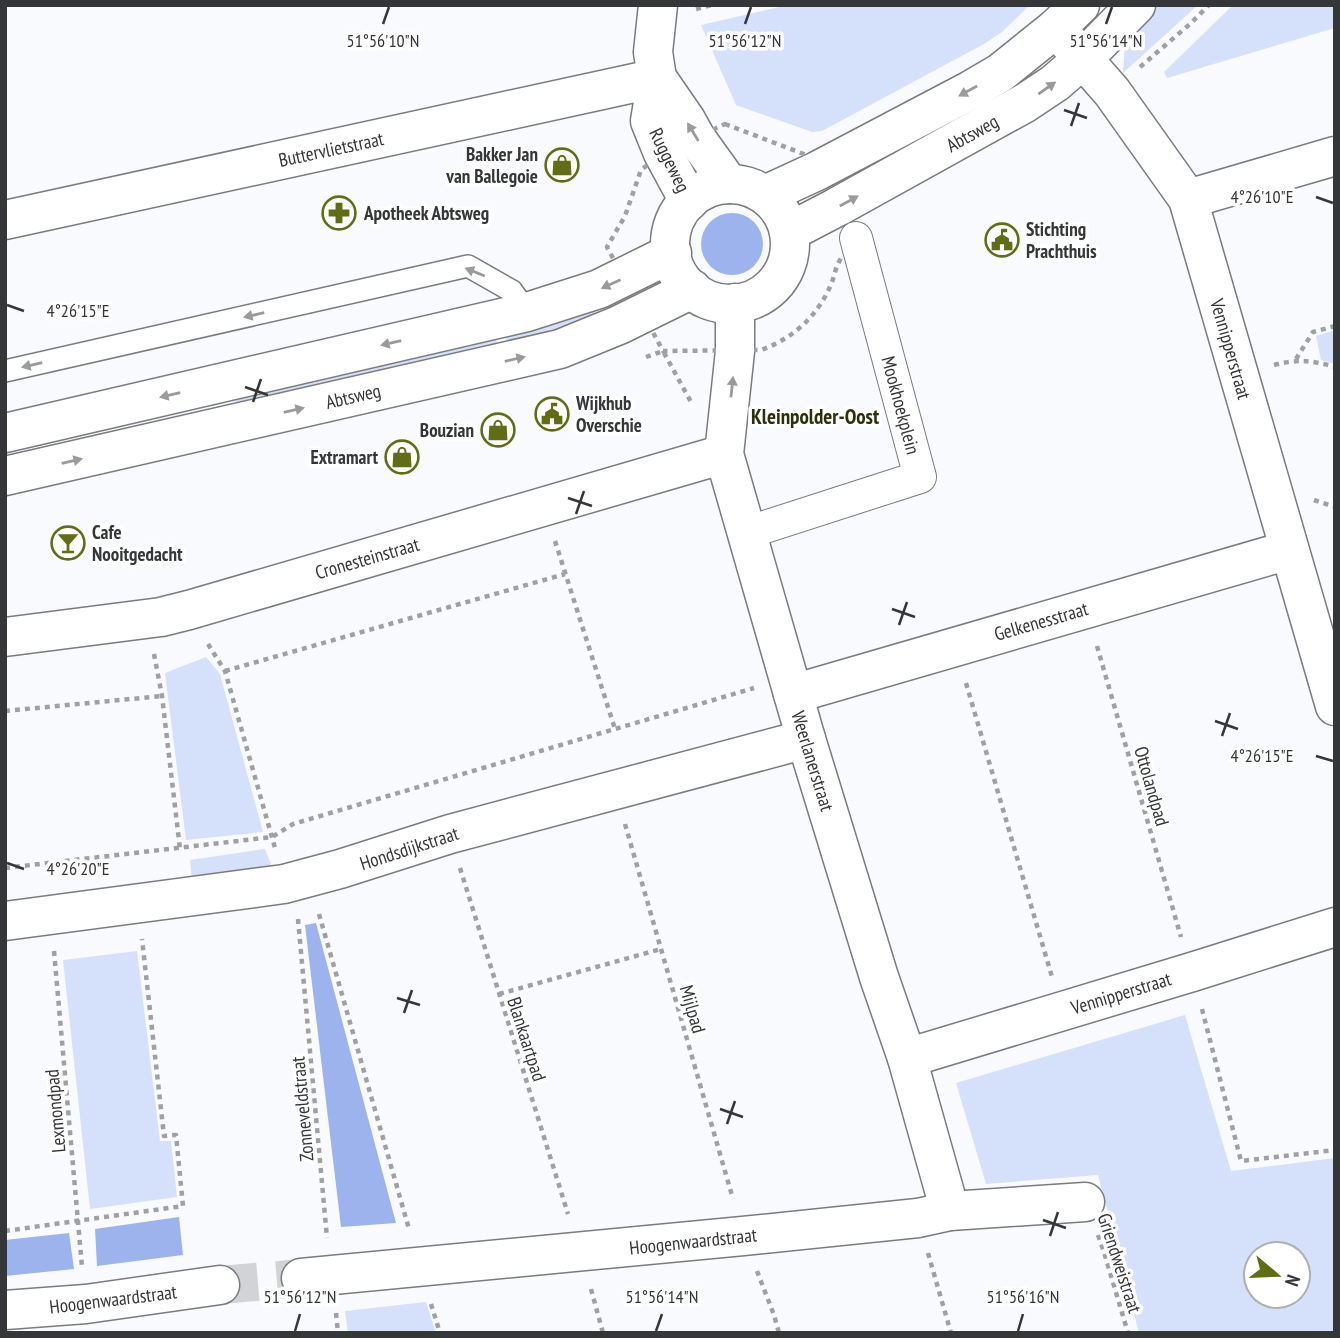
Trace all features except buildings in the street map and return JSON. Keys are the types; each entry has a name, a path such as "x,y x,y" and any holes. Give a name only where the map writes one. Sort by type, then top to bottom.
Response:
{"street":[{"name":"Ruggeweg","path":"658,5 653,52 657,78 650,121 679,145 747,190"},
{"name":"Abtsweg","path":"789,232 847,223 1055,83 1084,58 1136,5"},
{"name":"Abtsweg","path":"747,190 817,171 1000,73 1068,17"},
{"name":"Vennipperstraat","path":"1068,17 1084,58 1112,92 1188,199 1335,706"},
{"name":"Buttervlietstraat","path":"5,220 657,78"},
{"name":"Ruggeweg","path":"679,145 689,201"},
{"path":"1188,199 1335,156"},
{"path":"708,189 747,190 781,211 789,232 787,262 778,280 755,299 735,303 712,301 692,289 679,273 671,244 674,225 689,201 708,189"},
{"name":"Mookhoekplein","path":"746,533 920,477 847,223"},
{"path":"5,433 527,312 599,289 672,253"},
{"name":"Abtsweg","path":"5,476 560,349 619,325 692,289"},
{"name":"Weerlanerstraat","path":"735,303 735,351 724,454 806,739 879,977 907,1058 934,1214"},
{"name":"Cronesteinstraat","path":"5,637 148,619 189,610 724,454"},
{"name":"Gelkenesstraat","path":"791,686 1086,608 1289,550"},
{"name":"Hondsdijkstraat","path":"5,921 284,884 340,870 450,834 806,739"},
{"name":"Vennipperstraat","path":"907,1058 1335,927"},
{"name":"Hoogenwaardstraat","path":"316,1276 743,1236 934,1214 1085,1202"},
{"name":"Hoogenwaardstraat","path":"5,1310 86,1304 220,1285"}],"lane":[{"path":"5,371 468,266 512,290 527,312"}],"path":[{"path":"725,124 809,156 817,171 847,223 832,282 816,312 790,336 761,350 663,351 607,247 625,216 641,170 679,145 725,124"},
{"path":"1296,359 1313,332 1335,326"},
{"path":"1239,374 1296,359 1335,367"},
{"path":"545,506 615,729"},
{"path":"225,671 565,574"},
{"name":"Ottolandpad","path":"1086,608 1192,972 1241,1161 1335,1150"},
{"name":"Zonneveldstraat","path":"189,610 225,671 284,884 298,920 316,1276 338,1333"},
{"path":"148,619 162,695 180,849"},
{"path":"966,682 1052,978"},
{"path":"5,868 272,837 293,824 615,729 791,686"},
{"path":"5,711 162,695"},
{"name":"Mijlpad","path":"615,790 743,1236 779,1333"},
{"name":"Blankaartpad","path":"450,834 603,1333"},
{"path":"318,914 440,1333"},
{"name":"Lexmondpad","path":"51,915 86,1304"},
{"path":"5,1231 183,1206 176,1135 164,1136 142,938"},
{"path":"499,995 661,949"},
{"name":"Griendweistraat","path":"1085,1202 1104,1252 1128,1333"},
{"path":"934,1214 951,1333"}],"shaded area":[{"path":"788,5 1030,5 1002,32 984,44 822,131 812,132 736,105 701,25"},
{"path":"1157,5 1198,5 1123,73 1125,43 1133,29"},
{"path":"1233,5 1335,5 1335,28 1167,78 1164,72"},
{"path":"732,213 754,222 763,244 754,266 732,275 710,266 701,244 710,222"},
{"path":"593,307 597,319 508,347 505,335"},
{"path":"1335,330 1335,364 1321,360 1316,336"},
{"path":"496,339 498,348 237,407 235,395"},
{"path":"206,657 220,674 263,832 186,840 165,673"},
{"path":"265,849 274,872 192,882 190,860"},
{"path":"316,923 396,1223 341,1227 305,925"},
{"path":"137,951 160,1141 171,1141 177,1197 90,1209 63,960"},
{"path":"1185,1015 1231,1171 1335,1158 1335,1333 1139,1333 1098,1175 986,1184 956,1083"},
{"path":"179,1217 183,1255 97,1266 95,1229"},
{"path":"69,1233 74,1269 5,1276 5,1240"},
{"path":"426,1302 436,1333 348,1333 345,1311"}],"tunnel":[{"path":"220,1285 301,1278"}],"place":[{"name":"Bakker Jan van Ballegoie","path":"562,165"},
{"name":"Apotheek Abtsweg","path":"339,213"},
{"name":"Stichting Prachthuis","path":"1002,240"},
{"name":"Wijkhub Overschie","path":"552,414"},
{"name":"Bouzian","path":"498,430"},
{"name":"Extramart","path":"402,457"},
{"name":"Cafe Nooitgedacht","path":"68,543"}],"district":[{"name":"Kleinpolder-Oost","path":"815,417"}]}
